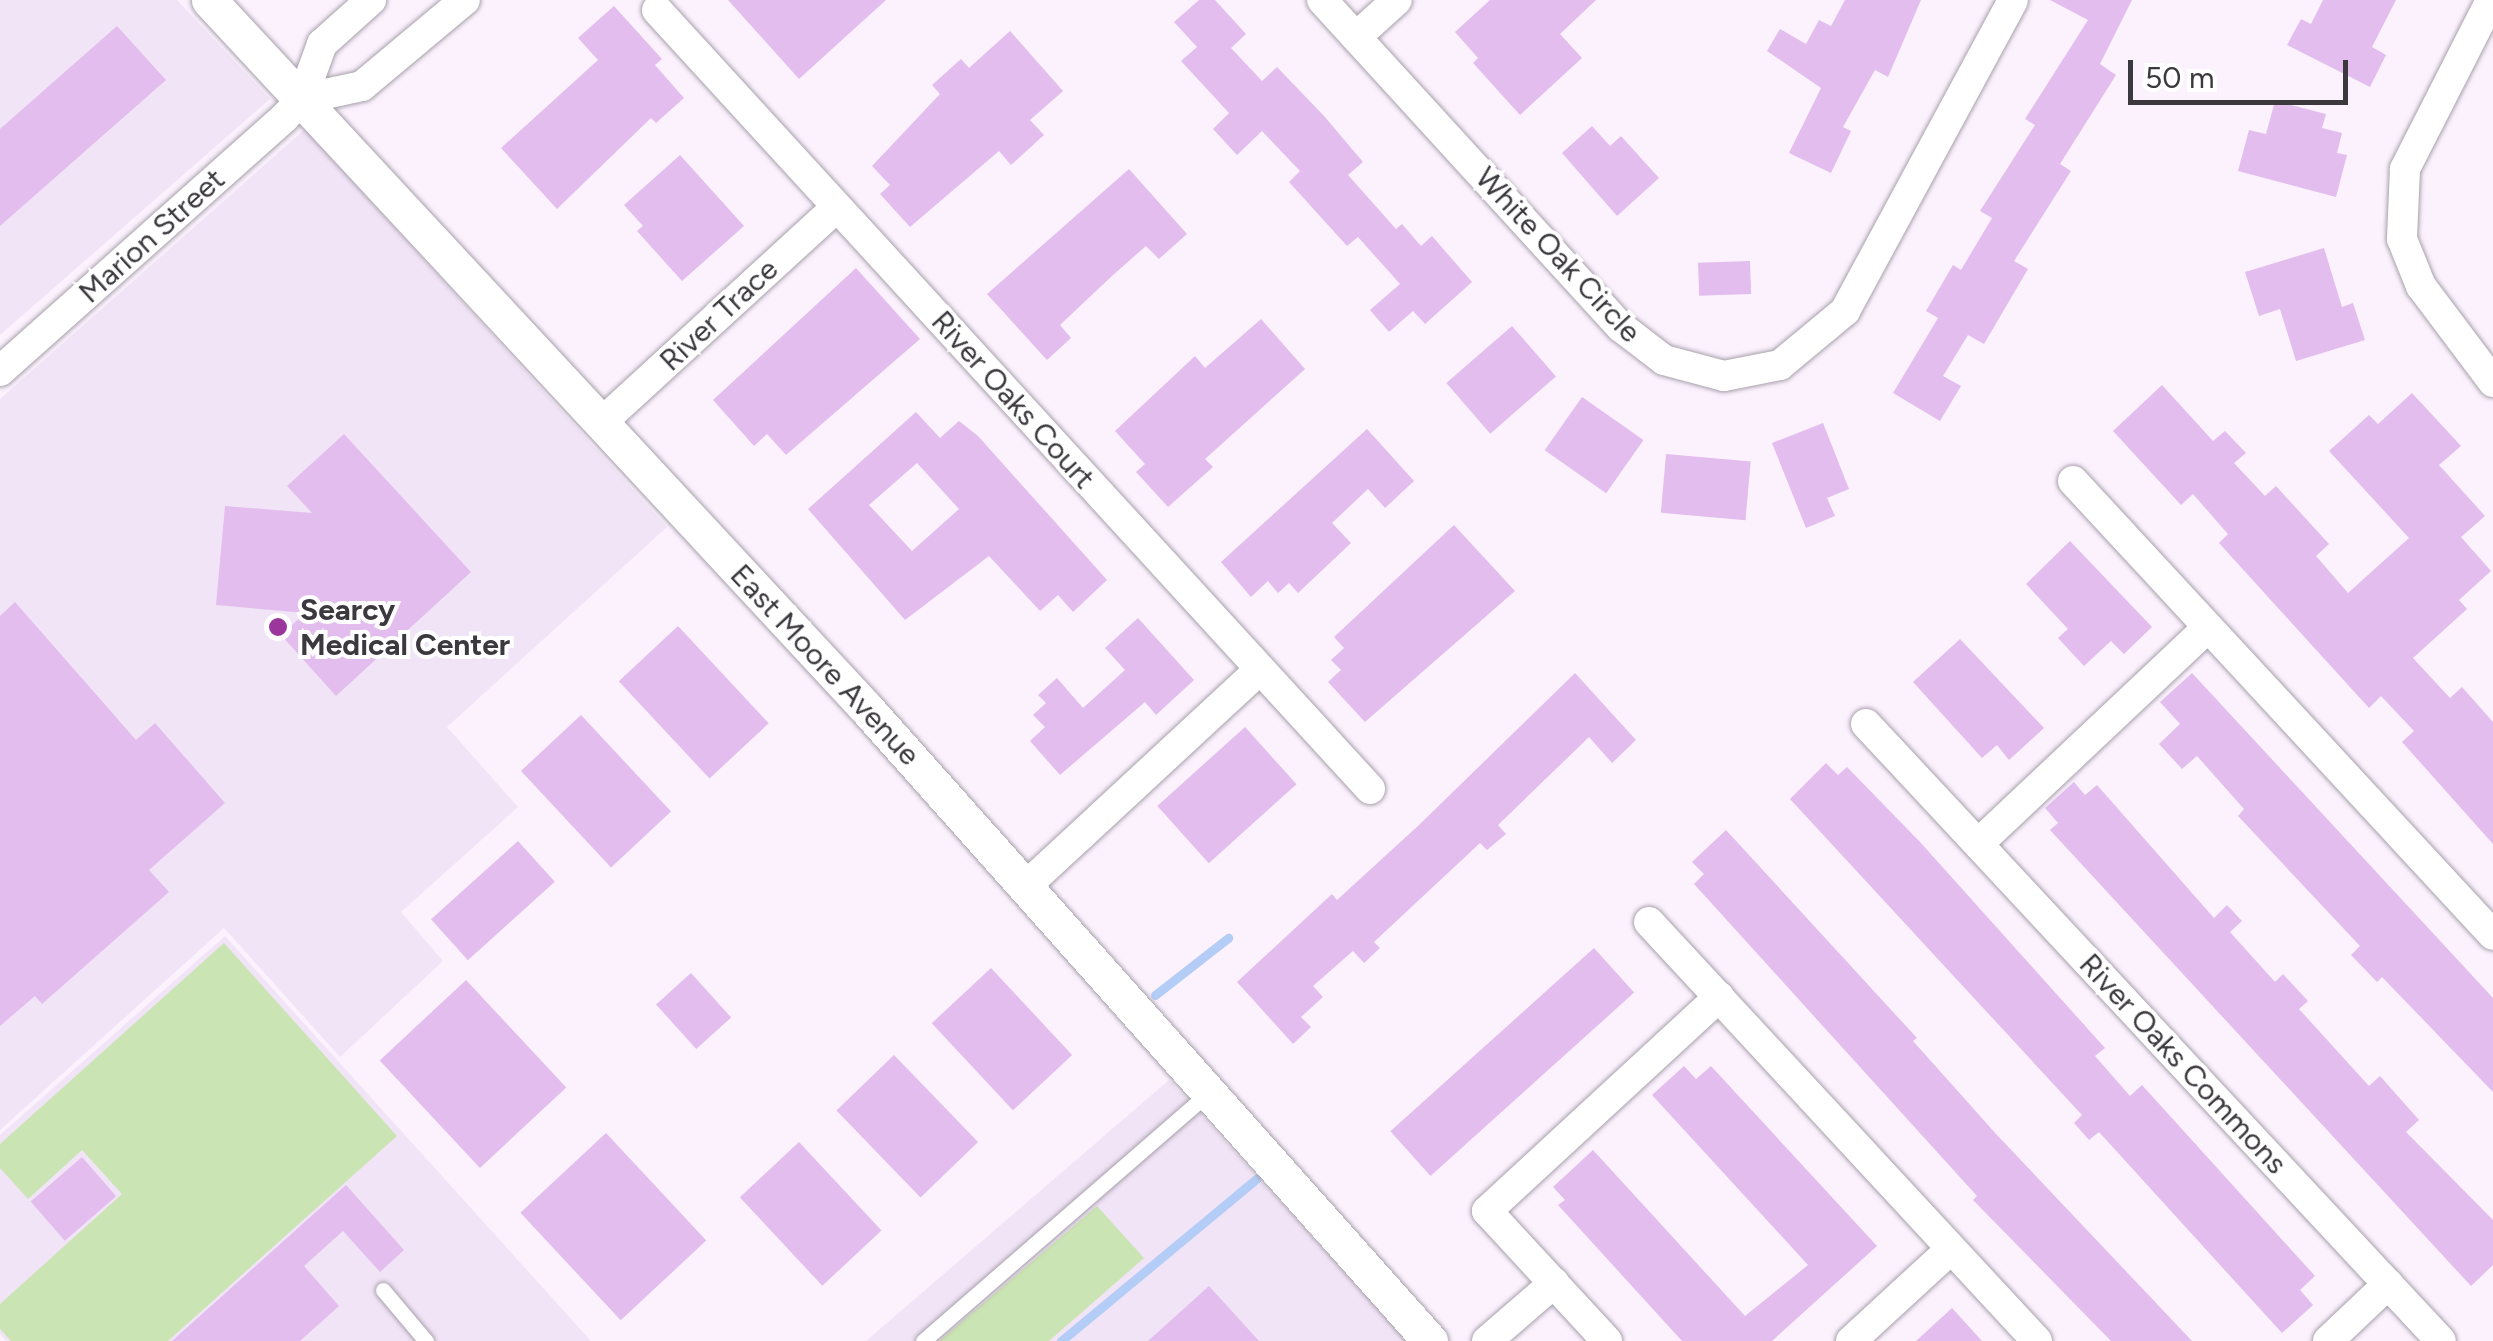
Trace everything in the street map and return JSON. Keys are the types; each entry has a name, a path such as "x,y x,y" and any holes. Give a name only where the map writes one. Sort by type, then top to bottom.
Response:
{"street":[{"name":"East Moore Avenue","path":"209,0 1212,1090 1430,1341"},
{"path":"302,98 322,44 371,0"},
{"path":"302,98 362,86 465,0"},
{"name":"White Oak Circle","path":"1322,0 1641,346 1695,372 1724,376 1780,365 1845,311 2012,0"},
{"path":"1356,37 1397,0"},
{"path":"2491,0 2405,169 2402,239 2421,286 2493,382"},
{"name":"River Oaks Court","path":"657,10 1370,789"},
{"name":"Marion Street","path":"0,371 302,98"},
{"name":"River Trace","path":"600,424 837,207"},
{"path":"2073,481 2493,936"},
{"path":"1978,844 2208,627"},
{"path":"1026,886 1260,669"},
{"name":"River Oaks Commons","path":"1866,724 2441,1341"},
{"path":"1649,922 2037,1341"},
{"path":"1607,1341 1488,1211 1719,997"},
{"path":"1851,1341 1952,1248"},
{"path":"1487,1341 1554,1284"},
{"path":"2328,1341 2388,1284"}],"lane":[{"path":"923,1341 1212,1090"},
{"path":"383,1290 427,1341"}],"shaded area":[{"path":"0,0 177,0 270,99 0,335"},
{"name":"Searcy Medical Center","path":"305,129 667,527 447,727 518,807 401,912 443,961 340,1057 224,928 0,1130 0,399"},
{"path":"225,936 591,1341 6,1341 0,1334 0,1135"},
{"path":"1169,1080 1407,1341 866,1341"}],"green space":[{"path":"224,943 397,1136 168,1341 11,1341 0,1329 0,1304 122,1194 82,1150 28,1199 0,1168 0,1144"},
{"path":"1097,1206 1144,1258 1049,1341 939,1341"}],"building":[{"path":"728,0 886,0 799,79"},
{"path":"1199,0 1215,0 1246,34 1231,48 1262,81 1277,67 1324,116 1363,162 1348,175 1396,229 1402,224 1421,246 1432,236 1472,282 1425,324 1413,311 1389,332 1370,310 1400,284 1358,237 1347,246 1289,182 1300,171 1262,131 1237,155 1213,129 1229,113 1181,61 1197,47 1174,22"},
{"path":"1490,0 1596,0 1560,34 1582,58 1520,115 1473,63 1478,58 1455,32"},
{"path":"1845,0 1921,0 1888,77 1875,70 1843,127 1851,131 1831,173 1789,153 1821,88 1767,51 1780,29 1806,44 1819,20 1831,26"},
{"path":"2050,0 2132,0 2100,64 2116,75 2060,164 2071,171 2014,261 2028,269 1984,344 1968,335 1943,376 1961,386 1940,421 1893,393 1938,318 1926,311 1953,265 1961,270 1992,218 1980,211 2035,125 2025,119 2088,20"},
{"path":"2323,0 2396,0 2372,47 2386,55 2370,87 2287,45 2301,19 2311,24"},
{"path":"614,6 662,59 655,65 684,98 656,123 651,118 557,209 501,148 598,60 578,38"},
{"path":"117,26 166,80 0,226 0,129"},
{"path":"1010,31 1063,91 1030,120 1044,135 1011,165 999,151 910,227 880,194 890,185 872,166 940,94 932,85 961,59 969,68"},
{"path":"2275,101 2326,114 2322,128 2342,133 2337,153 2347,155 2336,197 2238,171 2249,130 2266,134"},
{"path":"1592,126 1610,146 1621,136 1659,178 1617,216 1562,153"},
{"path":"680,155 744,226 682,281 637,231 643,226 624,205"},
{"path":"1129,169 1187,234 1159,259 1146,246 1113,275 1060,325 1071,338 1047,360 987,294"},
{"path":"2324,248 2342,307 2353,303 2365,340 2296,361 2280,309 2259,316 2245,272"},
{"path":"1750,261 1751,294 1699,296 1698,263"},
{"path":"856,268 920,339 786,455 767,434 754,446 713,400"},
{"path":"1261,319 1305,369 1205,459 1213,467 1168,507 1136,472 1145,464 1115,431 1195,356 1205,368"},
{"path":"1512,326 1556,377 1490,434 1446,383"},
{"path":"2162,385 2213,441 2225,431 2246,453 2234,463 2265,496 2276,486 2329,544 2316,556 2348,593 2409,538 2329,451 2369,415 2378,424 2412,393 2461,446 2439,465 2485,516 2461,537 2491,571 2459,600 2467,609 2413,658 2450,698 2462,687 2493,722 2493,844 2402,742 2414,731 2381,696 2369,708 2219,543 2228,534 2193,494 2181,505 2113,431"},
{"path":"1582,397 1643,440 1606,493 1545,450"},
{"path":"916,412 940,438 959,421 978,436 1107,580 1073,612 1058,595 1040,611 989,556 905,620 808,509","holes":["917,463 959,509 912,551 869,505"]},
{"path":"1823,423 1849,489 1827,498 1835,516 1806,528 1772,443"},
{"path":"1367,429 1414,481 1385,508 1368,489 1332,523 1351,543 1298,593 1289,583 1278,593 1268,581 1251,597 1221,562"},
{"path":"344,434 471,572 336,696 281,635 305,613 216,605 225,506 312,513 287,486"},
{"path":"1666,454 1751,461 1746,520 1661,513"},
{"path":"1454,525 1515,591 1365,722 1328,682 1341,670 1331,660 1344,648 1334,637"},
{"path":"2070,541 2152,627 2124,654 2111,641 2084,666 2058,638 2068,629 2026,584"},
{"path":"15,602 136,740 155,723 225,803 149,870 169,892 42,1004 35,996 0,1026 0,616"},
{"path":"1138,618 1194,680 1156,715 1145,702 1060,775 1030,741 1045,727 1033,715 1046,703 1038,695 1057,678 1083,708 1125,670 1105,648"},
{"path":"678,626 769,723 709,779 619,681"},
{"path":"1960,639 2044,728 2009,760 1997,745 1982,758 1913,682"},
{"path":"1575,673 1636,740 1612,763 1589,737 1498,825 1506,834 1487,850 1480,843 1374,942 1380,948 1364,963 1353,951 1313,986 1323,997 1301,1017 1311,1027 1293,1044 1237,982 1332,894 1337,900"},
{"path":"2192,673 2493,998 2493,1092 2382,977 2377,982 2351,955 2360,946 2238,816 2244,809 2197,756 2182,769 2159,744 2180,724 2160,702"},
{"path":"581,715 671,812 611,867 521,771"},
{"path":"1245,727 1297,784 1209,863 1157,806"},
{"path":"1826,763 1838,775 1847,767 1920,842 2105,1048 2095,1056 2130,1096 2142,1085 2315,1276 2300,1290 2313,1305 2282,1333 2099,1132 2089,1140 2074,1123 2082,1115 1790,799"},
{"path":"2074,782 2085,795 2097,785 2214,918 2227,905 2242,921 2230,932 2275,982 2283,974 2308,1001 2299,1009 2369,1086 2380,1076 2419,1120 2406,1132 2493,1220 2493,1265 2471,1286 2050,830 2058,823 2045,808"},
{"path":"1726,830 1917,1038 1913,1041 1997,1135 2192,1341 2111,1341 1973,1200 1977,1196 1694,884 1704,874 1692,862"},
{"path":"518,841 555,882 468,960 431,919"},
{"path":"1594,948 1634,993 1431,1176 1390,1131"},
{"path":"991,968 1072,1055 1013,1110 932,1023"},
{"path":"691,973 731,1018 696,1049 656,1004"},
{"path":"466,980 566,1088 480,1168 380,1060"},
{"path":"894,1055 978,1142 921,1198 836,1111"},
{"path":"1684,1066 1696,1079 1711,1066 1877,1246 1772,1341 1682,1341 1558,1205 1565,1200 1553,1187 1593,1150 1745,1316 1808,1265 1652,1095"},
{"path":"606,1133 706,1241 621,1320 520,1213"},
{"path":"799,1142 882,1230 822,1286 740,1197"},
{"path":"82,1157 116,1196 65,1241 31,1202"},
{"path":"346,1185 404,1250 380,1272 343,1231 304,1266 339,1306 300,1341 172,1341"},
{"path":"1209,1286 1259,1341 1148,1341"},
{"path":"1952,1308 1982,1341 1916,1341"}],"waterway":[{"path":"1155,995 1228,938"},
{"path":"1061,1341 1256,1179"}],"place":[{"name":"Searcy Medical Center","path":"278,627"}]}
